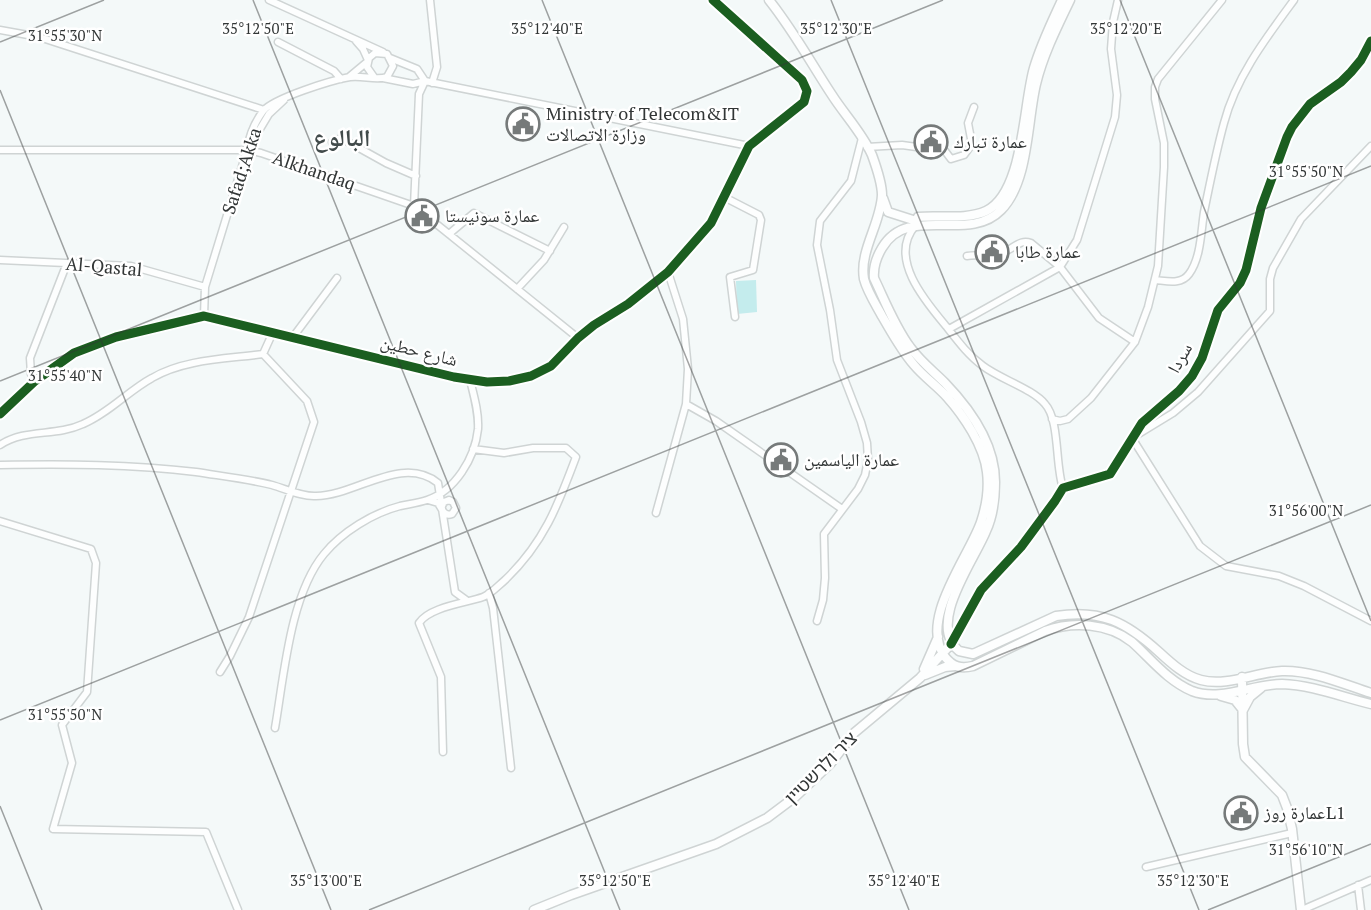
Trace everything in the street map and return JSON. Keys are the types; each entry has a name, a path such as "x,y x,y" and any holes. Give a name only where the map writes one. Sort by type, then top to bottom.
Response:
{"main road":[{"path":"769,0 789,25 825,85 872,154 888,212 913,220 915,225"},
{"path":"1025,139 1034,69 1062,0"},
{"path":"915,225 918,217 984,212 993,207 1007,191 1025,139 1036,85 1045,56 1070,0"},
{"name":"سردا","path":"1063,488 1110,474 1142,423 1185,383 1202,358 1218,310 1240,283 1246,270 1261,207 1287,137 1310,104 1352,72 1371,41"},
{"path":"882,194 878,218 863,264 864,280 902,350 922,374 946,396 964,420 981,453 987,472 986,503 981,522 944,600 938,635 920,678"},
{"path":"915,225 898,231 885,243 876,260 874,278 909,346 927,368 964,405 988,447 994,465 995,496 989,522 952,601 947,620 951,644 959,651 973,654 1056,616 1092,615 1113,619 1133,630 1184,673 1200,680 1216,682 1281,671 1302,672 1371,693"},
{"path":"951,644 981,590 1021,547 1063,488"},
{"path":"920,678 945,667 973,666 1054,628 1088,625 1119,634 1130,641 1184,687 1204,694 1235,700 1243,710"},
{"path":"938,635 943,653 955,666"},
{"name":"ציר ולרשטיין","path":"534,910 716,844 767,818 795,797 831,763 854,733 920,678 951,644"},
{"path":"1242,677 1245,757 1282,795 1292,832 1301,910"},
{"path":"1216,695 1267,685 1298,685 1371,704"},
{"path":"1243,710 1254,691 1267,685"}],"street":[{"path":"269,0 356,41 374,46 390,58 417,69 428,82"},
{"path":"414,206 419,94 436,66 430,0"},
{"path":"713,0 802,80 808,96"},
{"path":"718,0 802,75 810,87 808,96"},
{"path":"949,330 1060,267 1077,240 1115,117 1117,95 1111,49 1113,22 1118,0"},
{"path":"1052,419 1060,421 1068,419 1078,411 1135,342 1145,316 1158,266 1164,151 1155,87 1158,79 1222,0"},
{"path":"1155,280 1176,282 1183,280 1192,269 1197,256 1204,210 1224,122 1234,95 1249,65 1294,0"},
{"path":"0,30 39,37 264,110"},
{"path":"356,41 363,49 368,71 374,77"},
{"path":"278,42 334,71 341,79"},
{"path":"349,77 375,53 384,53"},
{"path":"382,78 392,70 390,58"},
{"path":"349,77 374,77 413,84 428,82 752,144"},
{"name":"Safad;Akka","path":"204,316 205,287 248,150 252,130 264,110 274,103 349,77"},
{"name":"شارع حطين","path":"0,414 35,381 74,353 116,337 204,316 470,380 509,381 540,372 565,354 578,338 594,325 628,304 668,273 711,223 752,144 806,106 808,96"},
{"path":"248,150 269,114 285,99"},
{"path":"867,147 902,145 945,152 951,159 964,155 972,144 968,123 974,107"},
{"path":"332,142 341,138 386,163 416,176"},
{"path":"817,621 823,600 825,578 824,534 858,489 865,475 868,460 867,443 861,422 837,360 817,245 820,221 850,181 862,138"},
{"path":"1371,146 1308,212 1287,244 1270,279 1270,310 1198,392 1173,413 1132,438 1200,546 1216,560 1226,566 1279,576 1304,586 1371,621"},
{"name":"Alkhandaq","path":"0,150 248,150 414,206 578,338"},
{"path":"724,197 759,215 761,220 753,270 730,277 735,317"},
{"path":"449,234 474,213 550,251"},
{"path":"915,225 909,232 906,242 906,260 923,298 982,366 1045,403 1052,419 1063,488"},
{"path":"517,289 544,260 564,227"},
{"path":"968,256 1004,252 1020,243 1026,241 1031,243 1060,267 1099,318 1135,342"},
{"name":"Al-Qastal","path":"0,260 130,266 205,287"},
{"path":"35,381 31,374 30,358 67,263"},
{"path":"656,513 686,404 688,369 683,320 668,273"},
{"path":"293,337 337,278"},
{"path":"263,354 273,332"},
{"path":"0,445 13,437 62,431 83,424 102,414 129,392 170,369 263,354"},
{"path":"219,672 231,656 249,616 314,422 312,413 302,395 263,354"},
{"path":"275,728 294,623 314,567 325,553 357,525 399,506 428,500 441,493 454,481 473,449 478,428 470,380"},
{"path":"686,404 716,422 842,509"},
{"path":"443,752 441,677 419,623 424,617 466,600 484,597 532,551 557,509 576,457 566,448 533,447 504,453 473,449"},
{"path":"0,465 111,464 196,472 270,485 304,495 323,496 410,472 422,473 438,483 441,493 441,508 455,592 455,599 446,608"},
{"path":"451,501 454,481"},
{"path":"441,493 456,506 445,532"},
{"path":"428,500 434,501 443,513 448,515 454,512"},
{"path":"441,508 444,502 451,501"},
{"path":"0,521 91,549 96,563 87,692 62,725 72,763 53,829 206,832 238,910"},
{"path":"455,592 466,600"},
{"path":"489,593 494,608 511,768"},
{"path":"1146,867 1292,832"},
{"path":"1301,910 1371,880"},
{"path":"1358,885 1361,910"}],"shaded area":[{"path":"756,280 757,312 737,314 736,281"}],"cycle path":[{"path":"0,414 35,381 74,353 116,337 204,316 454,377 487,382 509,381 531,376 551,366 594,325 628,304 668,272 711,223 749,146 804,102 807,91 802,80 713,0"},
{"path":"951,644 981,590 1021,547 1063,488 1110,474 1142,423 1179,391 1192,376 1202,358 1218,310 1240,283 1246,270 1261,208 1292,127 1310,104 1351,72 1361,60 1371,41"}],"place":[{"name":"Ministry of Telecom&IT وزارة الاتصالات","path":"523,124"},
{"name":"عمارة تبارك","path":"931,142"},
{"name":"عمارة سونيستا","path":"422,216"},
{"name":"عمارة طابا","path":"992,252"},
{"name":"عمارة الياسمين","path":"781,460"},
{"name":"عمارة روزL1","path":"1241,813"}],"district":[{"name":"البالوع","path":"342,138"}]}
